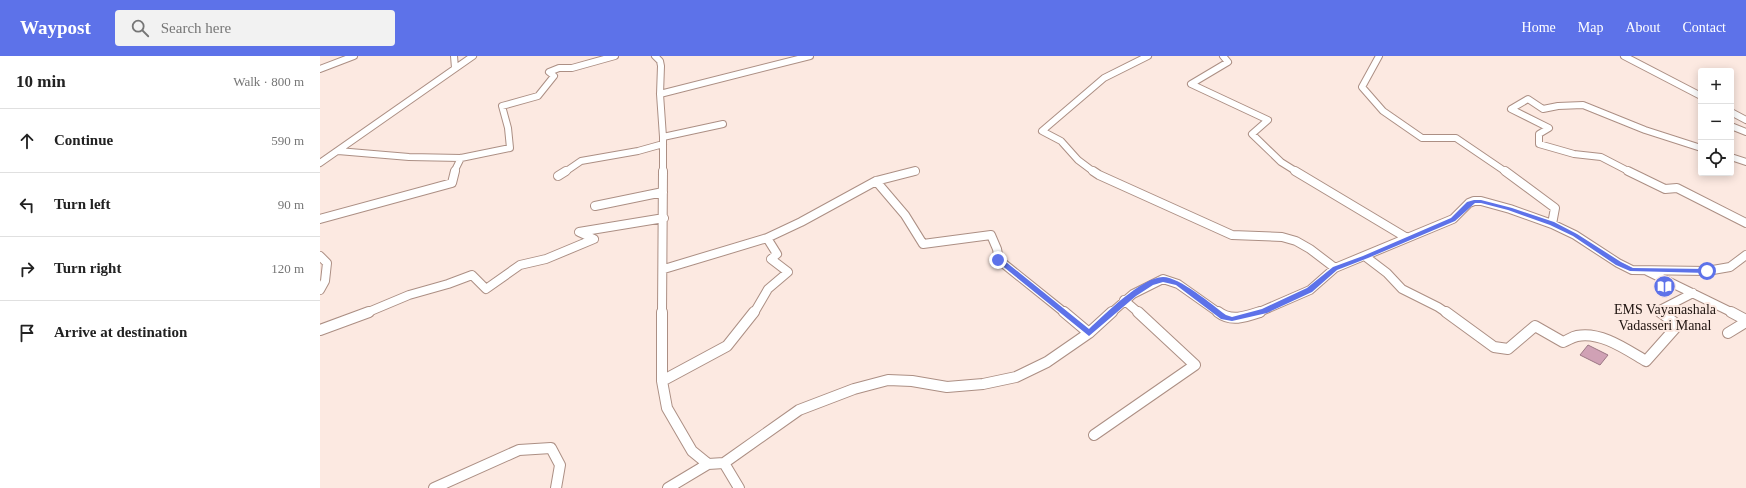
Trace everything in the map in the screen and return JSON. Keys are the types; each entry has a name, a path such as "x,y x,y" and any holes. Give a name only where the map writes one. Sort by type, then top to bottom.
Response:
{"street":[{"path":"320,69 354,56"},
{"path":"454,56 454,68"},
{"path":"320,163 472,56"},
{"path":"338,151 408,157 461,158 510,148 508,128 502,106 538,96 554,76 549,72 559,68 572,68 615,56"},
{"path":"660,94 810,56"},
{"path":"1148,56 1104,78 1042,131 1060,141 1078,160 1106,178 1232,235 1250,237 1282,237 1290,239 1301,244 1335,268"},
{"path":"1223,56 1228,62 1190,84 1268,120 1252,134 1281,162 1407,238"},
{"path":"1379,56 1362,87 1383,111 1422,138 1456,138 1507,172 1555,208 1552,224"},
{"path":"1624,56 1698,94"},
{"path":"658,57 661,66 660,94 663,141 664,218 662,382 667,408 692,451 708,464"},
{"path":"1698,147 1645,130 1583,105 1558,106 1543,109 1528,99 1511,109 1549,128 1539,134 1539,144 1574,154 1601,157 1665,190 1677,188 1746,223"},
{"path":"1734,114 1746,120"},
{"path":"558,176 581,161 638,151 663,141 723,124"},
{"path":"1734,127 1746,132"},
{"path":"320,157 328,157"},
{"path":"320,219 452,183 454,172 461,158"},
{"path":"1734,158 1746,162"},
{"path":"664,269 766,238 801,222 852,192 876,181 915,171"},
{"path":"876,181 905,215 923,244 990,235 997,249 998,260 1089,333"},
{"path":"595,206 663,192"},
{"path":"668,488 708,464 724,463 799,410 854,389 888,380 912,381 947,387 983,384 1016,377 1047,362 1089,333 1124,300 1151,284 1163,280 1168,280 1178,284 1224,317 1232,319 1264,311 1310,290 1335,268 1366,257 1453,219 1469,203 1474,201 1510,209 1552,224 1575,235 1618,263 1632,270 1707,271 1730,267 1746,255"},
{"path":"320,330 370,312 409,295 448,284 472,275 486,288 520,265 546,259 594,239 579,232 664,218"},
{"path":"662,382 727,346 753,315 768,289 788,272 771,259 777,254 766,238"},
{"path":"320,256 327,263 325,281 320,290"},
{"path":"1366,257 1387,273 1402,289 1438,307 1494,347 1508,349 1535,326 1563,342 1579,335 1592,336 1621,347 1646,361 1678,325 1658,310 1693,293"},
{"path":"1647,270 1746,321 1728,333"},
{"path":"1094,435 1194,365 1124,300"},
{"path":"434,488 519,450 551,448 560,466 556,488"},
{"path":"724,463 739,488"}],"shaded area":[{"path":"1588,345 1608,355 1600,365 1580,355"}],"place":[{"name":"EMS Vayanashala Vadasseri Manal","path":"1665,287"}],"route":[{"path":"998,260 1089,333 1124,300 1151,284 1163,280 1172,281 1178,284 1224,317 1232,319 1249,316 1264,311 1310,290 1335,268 1366,257 1453,219 1469,203 1474,201 1510,209 1552,224 1575,235 1618,263 1632,270 1707,271"}]}
